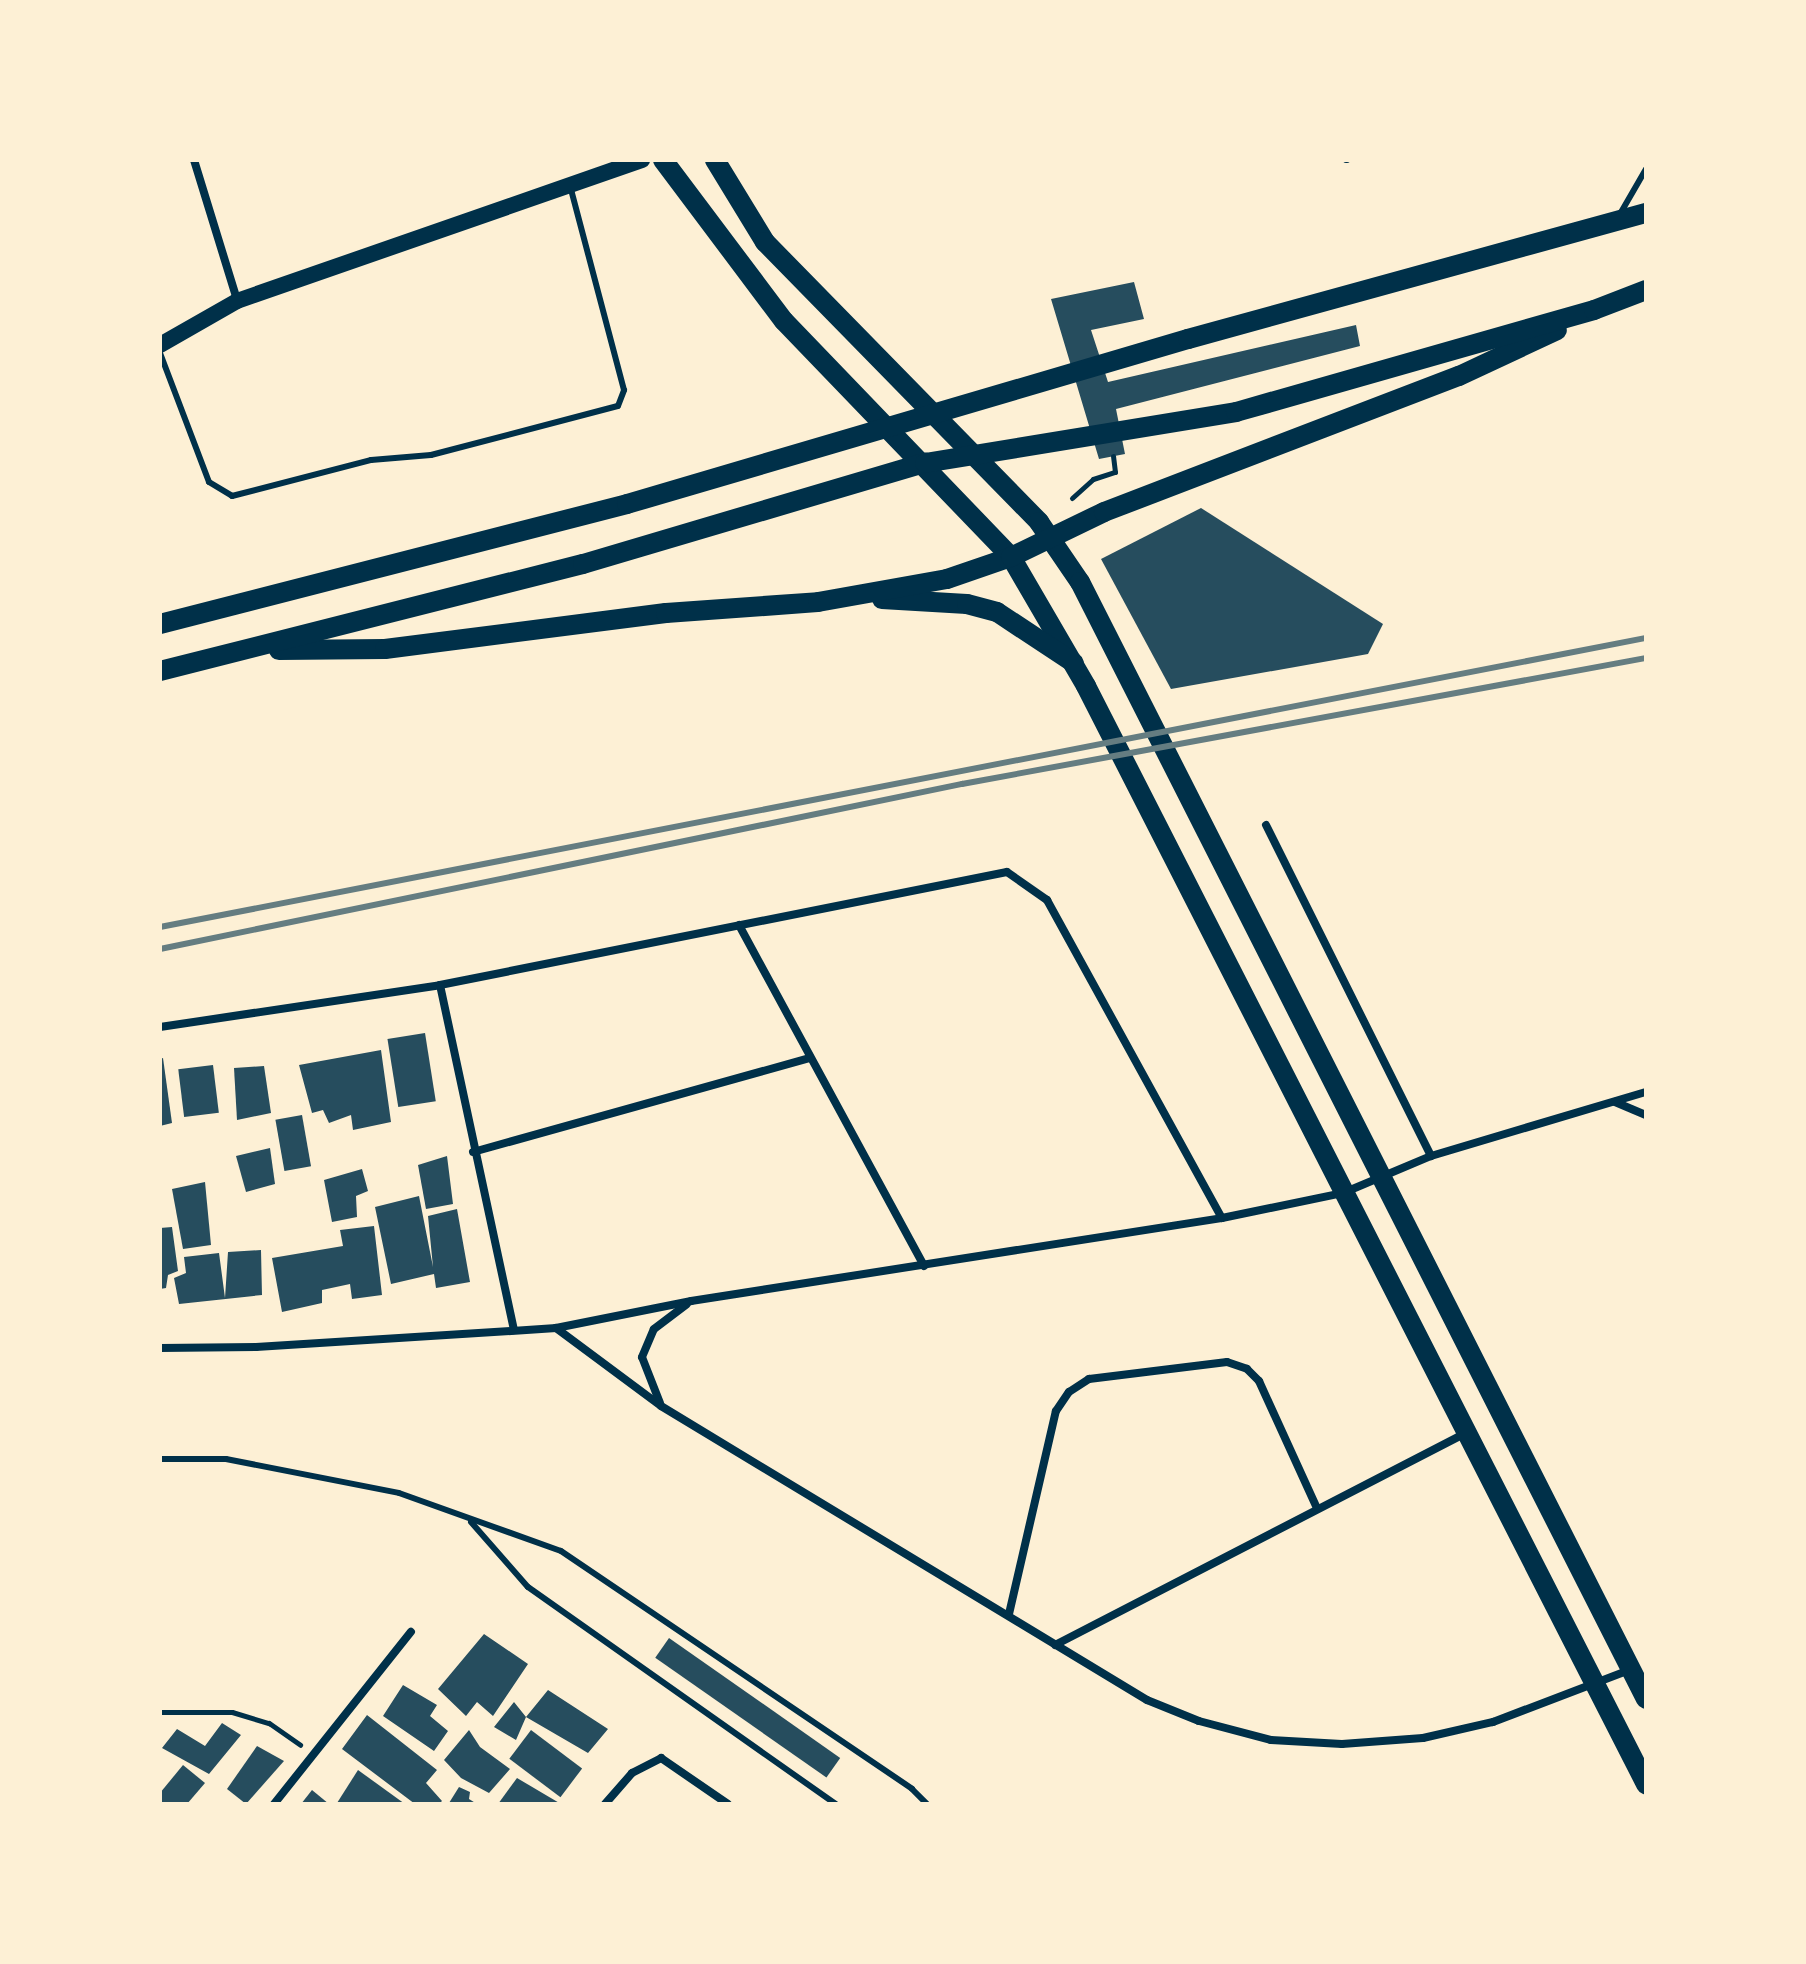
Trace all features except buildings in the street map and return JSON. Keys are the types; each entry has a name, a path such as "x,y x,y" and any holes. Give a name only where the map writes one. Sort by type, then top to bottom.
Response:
{"main road":[{"path":"160,345 237,301 642,160"},
{"path":"663,160 784,321 971,510 1011,557 1074,663 1141,792 1646,1784"},
{"path":"715,160 743,214 816,299 1044,530 1114,646 1646,1699"},
{"path":"160,624 627,504 1188,339 1646,213"},
{"path":"818,602 947,579 1011,557 1044,530 1104,512 1459,376 1594,310 1646,290"},
{"path":"160,671 583,564 925,463 1236,412 1594,310"},
{"path":"247,650 385,649 666,613 889,599 967,604 1032,631 1074,663"}],"street":[{"path":"194,160 237,301"},
{"path":"1266,825 1431,1156"},
{"path":"160,1027 440,985 960,878 1007,872 1019,877 1047,900 1222,1218"},
{"path":"739,925 924,1266"},
{"path":"440,985 473,1152 514,1330"},
{"path":"473,1152 810,1058"},
{"path":"160,1348 256,1347 556,1328 691,1301 1222,1218 1343,1193 1381,1174 1431,1156 1646,1092"},
{"path":"1614,1102 1646,1115"},
{"path":"661,1406 642,1357 654,1329 691,1301"},
{"path":"556,1328 661,1406 1147,1700 1199,1721 1271,1740 1342,1744 1423,1738 1493,1722 1631,1670"},
{"path":"1009,1614 1056,1411 1069,1392 1089,1379 1227,1362 1247,1369 1259,1381 1317,1508"},
{"path":"1055,1645 1465,1433"},
{"path":"274,1804 411,1632"},
{"path":"605,1804 640,1767 665,1760 728,1804"}],"lane":[{"path":"1615,224 1646,169"},
{"path":"160,353 209,482 232,496 371,460 431,455 618,406 624,390 570,185"},
{"path":"160,1459 226,1459 399,1493 561,1551 912,1789 927,1804"},
{"path":"468,1520 528,1587 836,1804"}],"path":[{"path":"1044,530 1093,479 1115,472 1113,456"},
{"path":"160,1712 232,1712 269,1723 314,1754"}],"railway":[{"path":"160,927 1646,638"},
{"path":"160,949 962,784 1646,658"}]}
